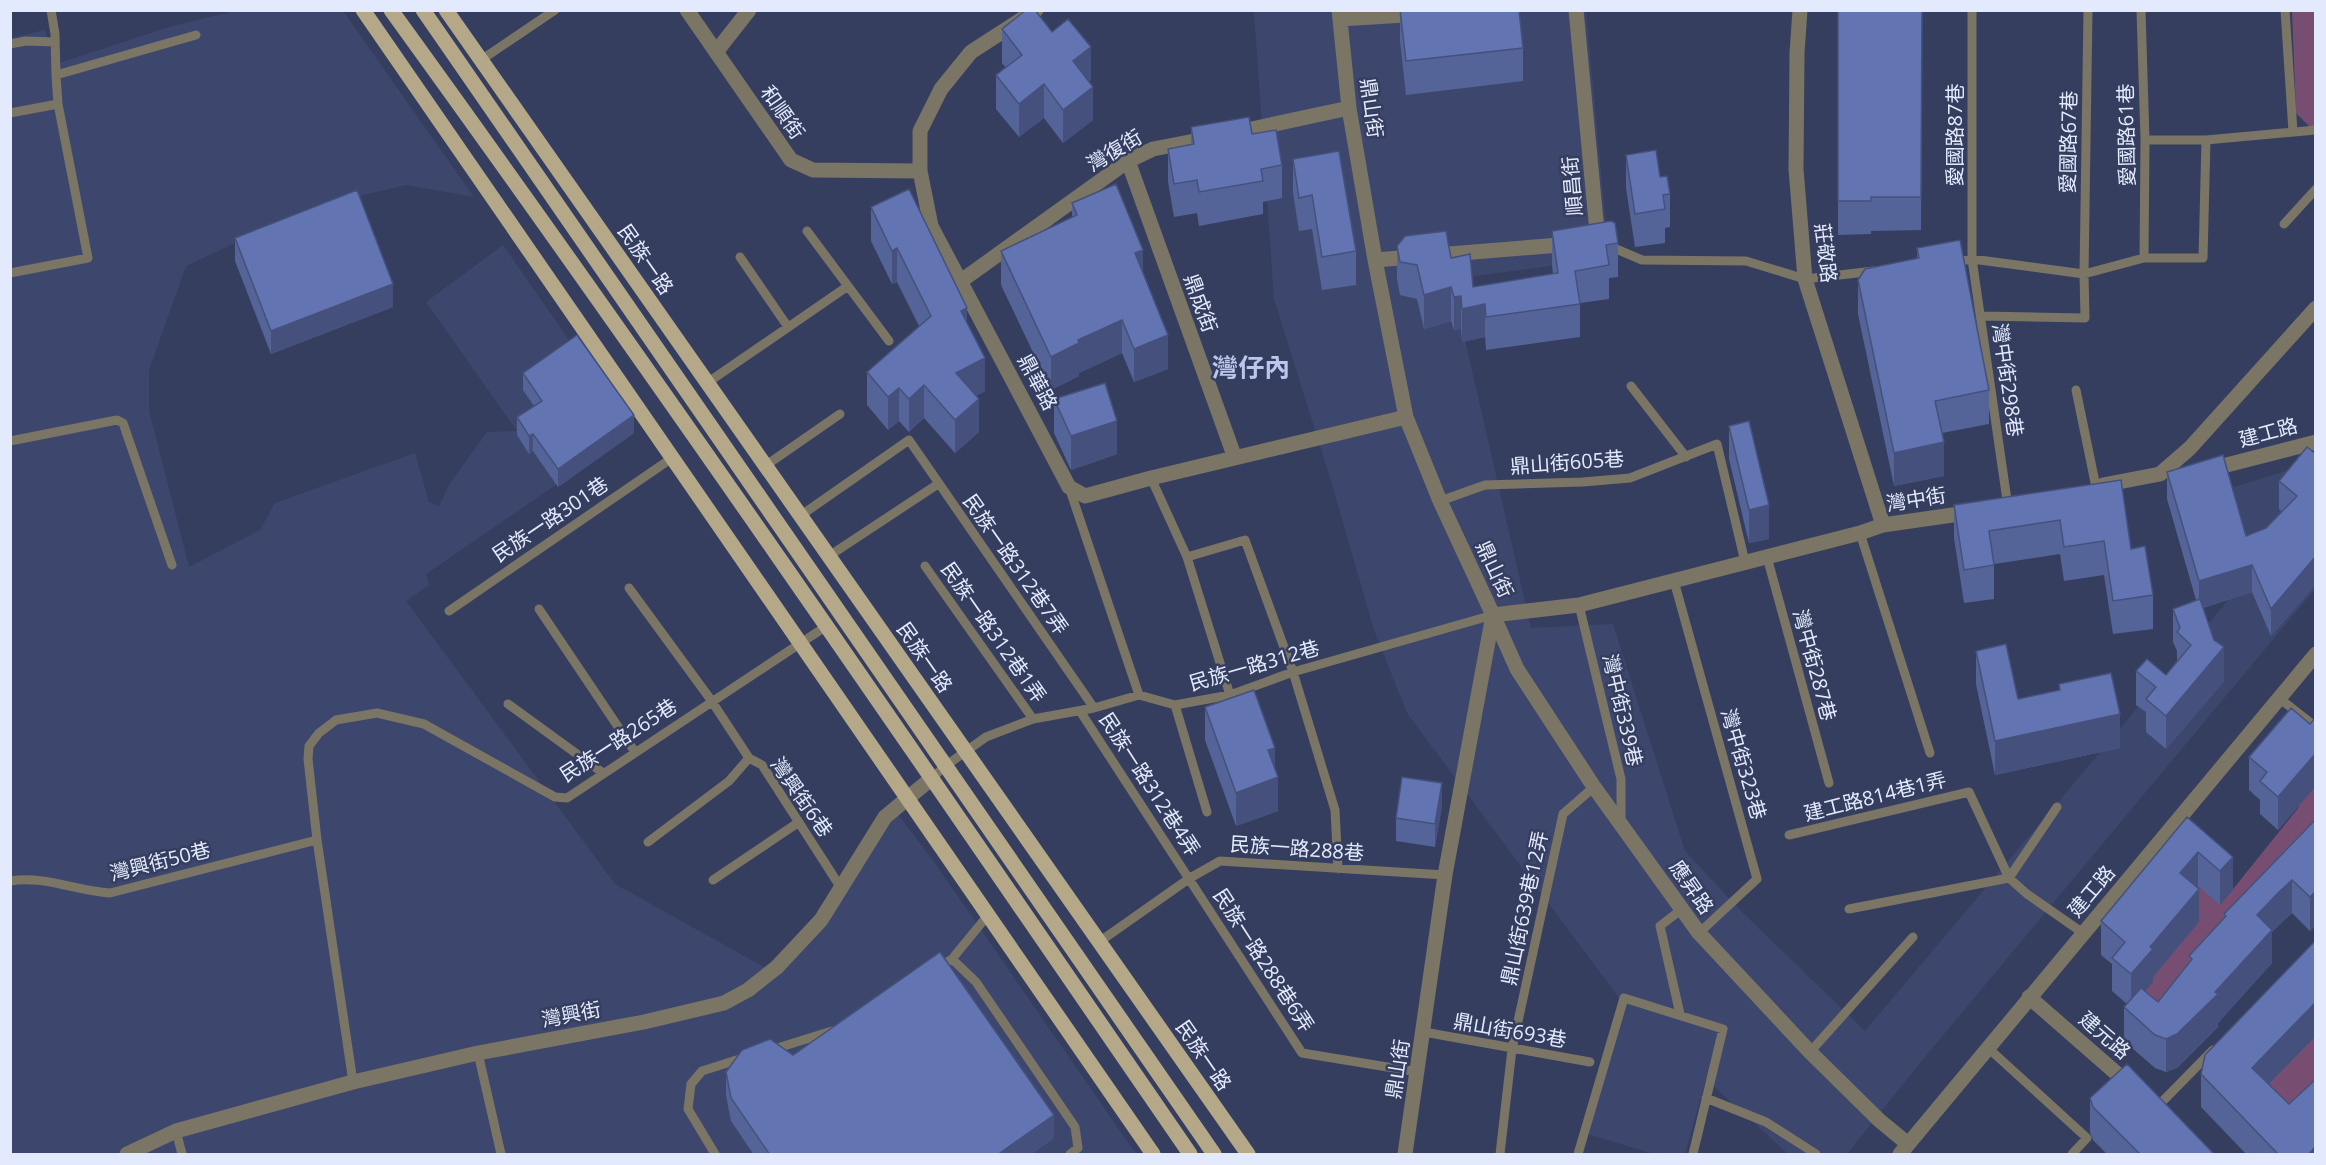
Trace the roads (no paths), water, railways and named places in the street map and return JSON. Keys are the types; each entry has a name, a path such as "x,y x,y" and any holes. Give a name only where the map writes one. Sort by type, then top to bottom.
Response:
{"main road":[{"path":"363,10 1153,1155"},
{"path":"391,10 533,208 932,778 1190,1155"},
{"path":"423,10 1214,1155"},
{"name":"民族一路","path":"446,10 1248,1155"},
{"path":"510,225 568,184"}],"street":[{"name":"和順街","path":"687,10 792,160 813,170 920,171"},
{"path":"716,52 749,10"},
{"name":"鼎華路","path":"1036,10 971,52 941,89 920,131 920,171 931,226 1069,487"},
{"name":"順昌街","path":"1375,260 1598,242 1576,10"},
{"name":"莊敬路","path":"1800,10 1797,53 1796,169 1805,279 1883,525"},
{"path":"1339,15 1431,13"},
{"name":"鼎山街","path":"1339,15 1349,108 1375,260 1406,417 1440,501 1493,615 1445,875 1405,1155"},
{"name":"灣復街","path":"962,281 1128,161 1153,149 1349,108"},
{"name":"鼎成街","path":"1128,161 1235,458"},
{"path":"2090,488 2160,474 2190,448 2316,308"},
{"path":"1069,487 1085,496 1406,417"},
{"name":"建工路","path":"2160,474 2184,475 2316,442"},
{"name":"灣中街","path":"1493,615 1579,604 1860,533 1883,525 2002,507"},
{"name":"應昇路","path":"1493,615 1517,669 1594,787 1699,933 1810,1052 1879,1120 1904,1149"},
{"name":"建工路","path":"1904,1149 2316,654"},
{"name":"灣興街","path":"127,1155 176,1131 353,1082 478,1053 689,1013 724,1003 748,990 777,967 821,920 885,817 932,778"},
{"name":"建元路","path":"2029,997 2151,1104"}],"lane":[{"path":"10,273 88,258 58,104 51,10"},
{"path":"481,60 555,10"},
{"name":"愛國路87巷","path":"1972,10 1972,259"},
{"name":"愛國路67巷","path":"1981,316 2085,318 2088,10"},
{"name":"愛國路61巷","path":"2141,10 2145,140 2144,258"},
{"path":"2285,10 2293,132"},
{"path":"56,75 196,35"},
{"path":"10,44 26,40 55,42"},
{"path":"10,114 58,104"},
{"path":"2145,140 2206,140 2316,130"},
{"path":"1939,263 1972,259 2084,274 2144,258 2203,258 2206,140"},
{"path":"2284,224 2316,189"},
{"path":"807,231 889,341"},
{"path":"1598,242 1642,260 1746,261 1805,279 1883,270"},
{"path":"740,257 788,327"},
{"name":"灣中街298巷","path":"1972,259 1981,316 2002,507"},
{"path":"707,383 848,286"},
{"path":"1631,386 1686,457"},
{"path":"2076,390 2090,488"},
{"path":"765,466 840,414"},
{"path":"10,441 117,420 123,423 172,565"},
{"name":"民族一路312巷7弄","path":"800,516 909,440 1094,708"},
{"name":"鼎山街605巷","path":"1440,501 1485,485 1630,478 1717,444 1745,562"},
{"name":"民族一路301巷","path":"448,611 672,458"},
{"path":"1151,478 1186,556 1230,694"},
{"path":"830,556 938,484"},
{"path":"932,778 986,737 1033,719 1094,708 1139,695 1069,487"},
{"path":"1860,533 1930,753"},
{"path":"1186,556 1245,540 1293,672 1335,810 1338,869"},
{"name":"灣中街287巷","path":"1767,557 1829,783"},
{"name":"民族一路312巷1弄","path":"925,566 1033,719"},
{"name":"灣中街323巷","path":"1674,581 1757,879 1699,933"},
{"name":"灣興街6巷","path":"629,588 711,700 749,758 762,765 841,888"},
{"name":"灣中街339巷","path":"1579,604 1621,779 1621,825"},
{"path":"540,609 635,752"},
{"name":"民族一路312巷","path":"1139,695 1175,705 1230,694 1293,672 1493,615"},
{"name":"民族一路265巷","path":"317,840 308,759 309,746 319,733 336,720 378,713 424,724 555,797 567,798 711,700 825,627"},
{"path":"2279,698 2316,727"},
{"path":"508,704 603,773"},
{"path":"1175,705 1207,812"},
{"name":"民族一路312巷4弄","path":"1080,711 1190,878"},
{"path":"648,842 729,781 749,758"},
{"name":"鼎山街639巷12弄","path":"1500,1155 1512,1048 1563,814 1594,787"},
{"name":"建工路814巷1弄","path":"1789,836 1969,792 2009,878"},
{"path":"1849,909 2009,878 2057,807"},
{"path":"713,880 799,822"},
{"path":"317,840 353,1082"},
{"name":"灣興街50巷","path":"10,881 27,878 88,892 110,893 317,840"},
{"name":"民族一路288巷","path":"1100,942 1190,878 1220,861 1445,875"},
{"name":"民族一路288巷6弄","path":"1190,878 1302,1053 1418,1072"},
{"path":"2009,878 2084,933"},
{"path":"1680,1014 1660,926 1682,909"},
{"path":"924,977 952,959 988,915"},
{"path":"1810,1052 1913,937"},
{"path":"952,959 976,982 1075,1127 1078,1148 1070,1155"},
{"path":"1578,1155 1624,998 1723,1029 1693,1155"},
{"path":"764,1052 841,1029"},
{"name":"鼎山街693巷","path":"1424,1032 1590,1062"},
{"path":"2151,1104 2220,1043"},
{"path":"1988,1047 2087,1138 2072,1155"},
{"path":"478,1053 501,1155"},
{"path":"715,1155 688,1109 691,1084 702,1071 753,1055"},
{"path":"1706,1098 1766,1122 1815,1155"},
{"path":"176,1131 182,1155"}],"district":[{"name":"灣仔內","path":"1251,367"}]}
